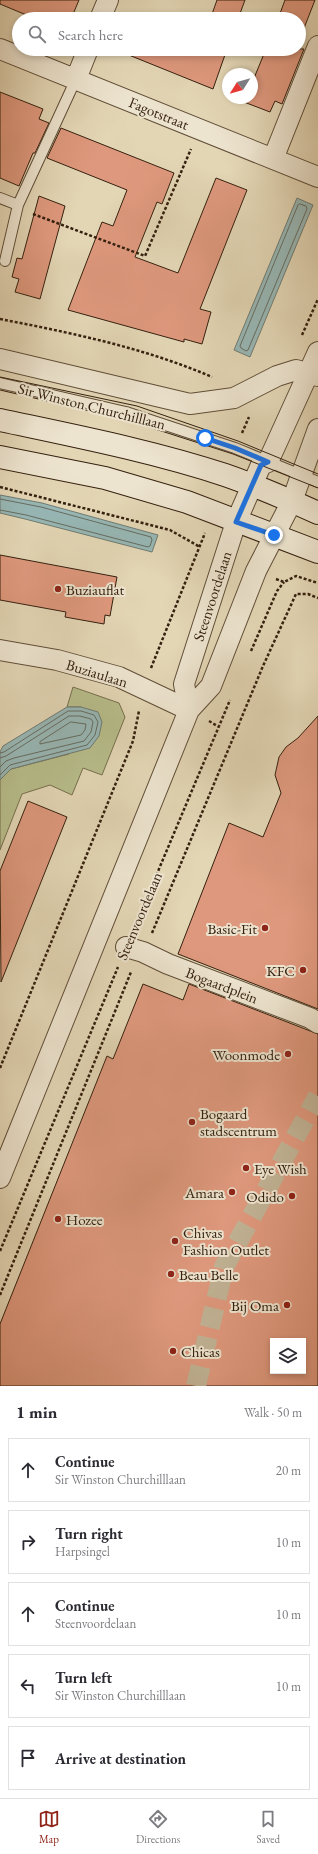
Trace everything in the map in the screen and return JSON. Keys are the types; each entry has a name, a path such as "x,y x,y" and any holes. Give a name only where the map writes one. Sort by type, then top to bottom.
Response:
{"street":[{"path":"103,12 108,0"},
{"path":"273,159 318,46"},
{"name":"Fagotstraat","path":"0,49 12,54"},
{"name":"Fagotstraat","path":"18,56 318,177"},
{"path":"76,79 85,56"},
{"name":"Steenvoordelaan","path":"189,710 184,684 236,522 261,465 268,462 313,374 318,352"},
{"name":"Sir Winston Churchilllaan","path":"0,359 190,404 234,398 277,376 296,370 313,374"},
{"path":"0,420 117,445 210,470 252,484 318,513"},
{"name":"Steenvoordelaan","path":"0,1178 189,710 211,686 252,582 274,535 292,501 310,479 318,429"},
{"path":"0,457 105,478 187,502 236,522 318,552"},
{"name":"Buziaulaan","path":"0,650 57,660 119,676 189,710"},
{"name":"Bogaardplein","path":"126,947 310,1018 318,1023"}],"lane":[{"path":"5,261 18,207 76,79"},
{"path":"0,198 18,207"},
{"name":"Sir Winston Churchilllaan","path":"0,383 126,412 235,448 310,479"}],"path":[{"path":"18,207 145,256 200,129"},
{"path":"0,319 82,335 178,362 246,392"},
{"name":"Steenvoordelaan","path":"0,488 170,530 200,547 143,688 134,741 0,1068"},
{"path":"249,656 277,591 284,582"},
{"name":"Steenvoordelaan","path":"0,1251 231,698"}],"green space":[{"path":"73,687 119,703 125,717 102,775 83,768 72,795 50,785 22,794 0,850 0,780 11,769 69,754 81,707 67,707"}],"water":[{"path":"297,198 313,205 250,357 234,350"},
{"path":"0,495 42,503 158,535 152,552 0,513"},
{"path":"67,707 81,707 98,712 102,722 99,736 90,748 11,769 0,780 0,752 3,746"}],"building":[{"path":"0,0 79,0 74,12 19,12 0,4"},
{"path":"217,0 245,0 241,12 213,12"},
{"path":"285,0 315,0 306,23 306,12 281,12"},
{"path":"131,56 225,56 213,89"},
{"path":"263,56 301,56 282,104 275,101 270,112 249,104 258,104 258,68"},
{"path":"0,92 43,109 39,119 49,123 35,153 33,153 19,186 0,178"},
{"path":"61,128 174,173 162,204 157,202 135,257 178,273 216,178 247,190 200,309 211,312 202,344 184,339 184,342 68,310 102,222 113,226 127,190 47,158"},
{"path":"39,196 65,206 40,299 15,292 19,279 12,277 17,258 22,259"},
{"name":"Buziauflat","path":"0,555 117,577 110,616 105,615 104,624 65,617 66,612 0,600"},
{"path":"318,716 318,1009 178,954 229,823 263,837 281,793 275,775 279,757 286,747 298,738"},
{"path":"28,801 67,817 1,982 0,871"},
{"name":"Bogaard stadscentrum","path":"143,984 183,1000 189,984 318,1034 318,1386 0,1386 0,1324 107,1056 113,1059"}],"tunnel":[{"path":"196,1386 224,1267 318,1096"}],"tram line":[{"path":"0,377 137,406 238,441 318,474"},
{"path":"0,390 124,419 233,454 318,488"}],"place":[{"name":"Buziauflat","path":"58,589"},
{"name":"Basic-Fit","path":"265,928"},
{"name":"KFC","path":"303,970"},
{"name":"Woonmode","path":"288,1054"},
{"name":"Bogaard stadscentrum","path":"192,1122"},
{"name":"Eye Wish","path":"246,1168"},
{"name":"Amara","path":"232,1192"},
{"name":"Odido","path":"292,1196"},
{"name":"Hozee","path":"58,1219"},
{"name":"Chivas Fashion Outlet","path":"175,1241"},
{"name":"Beau Belle","path":"171,1274"},
{"name":"Bij Oma","path":"287,1305"},
{"name":"Chicas","path":"173,1351"}],"route":[{"path":"205,438 235,448 268,462 261,465 236,522 274,535"}]}
